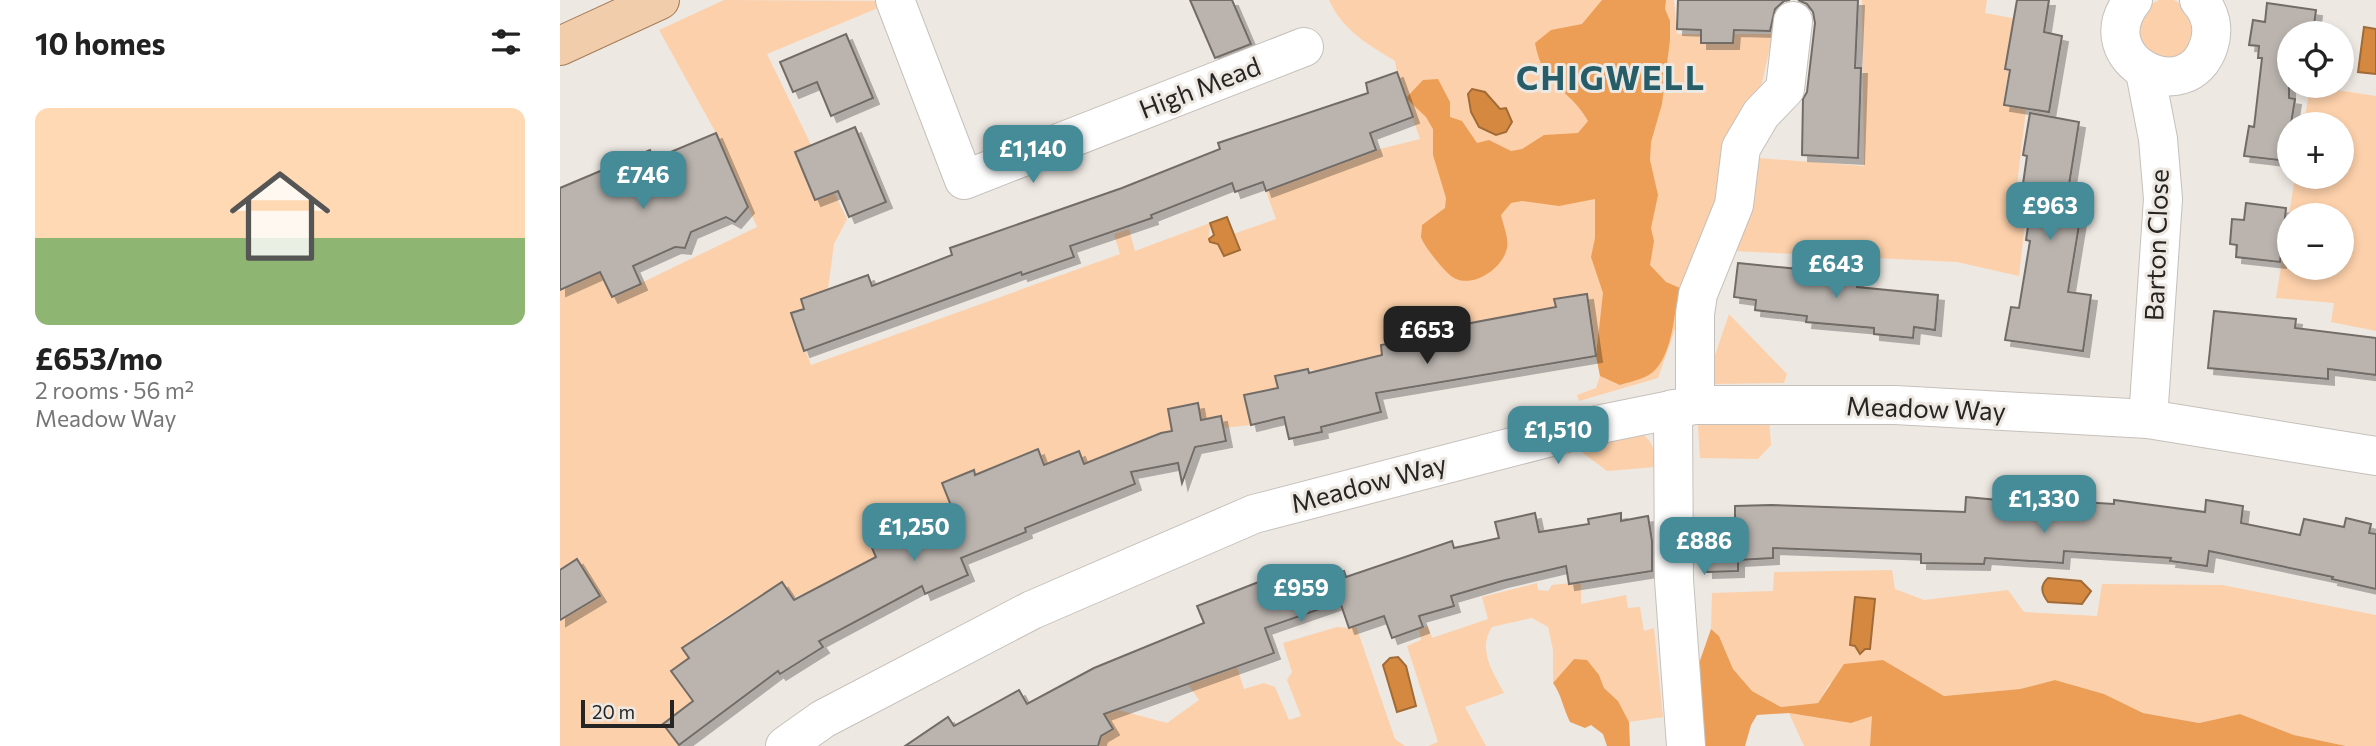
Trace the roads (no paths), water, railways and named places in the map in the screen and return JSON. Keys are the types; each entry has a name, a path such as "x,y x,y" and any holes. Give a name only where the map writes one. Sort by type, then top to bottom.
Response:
{"main road":[{"path":"560,46 660,0"}],"street":[{"name":"High Mead","path":"895,0 964,180 1304,47"},
{"path":"2145,72 2158,76 2173,76 2187,72 2199,64 2212,37 2211,22 2199,0"},
{"name":"Barton Close","path":"2126,3 2120,38 2133,63 2145,72 2158,139 2163,198 2148,419"},
{"path":"1686,746 1674,580 1684,407 1695,314 1698,295 1734,205 1741,148 1761,114 1785,89 1793,21"},
{"name":"Meadow Way","path":"785,746 823,719 1032,610 1254,514 1601,424 1684,407 1895,405 2148,419 2376,456"}],"district":[{"name":"CHIGWELL","path":"1611,78"}]}
